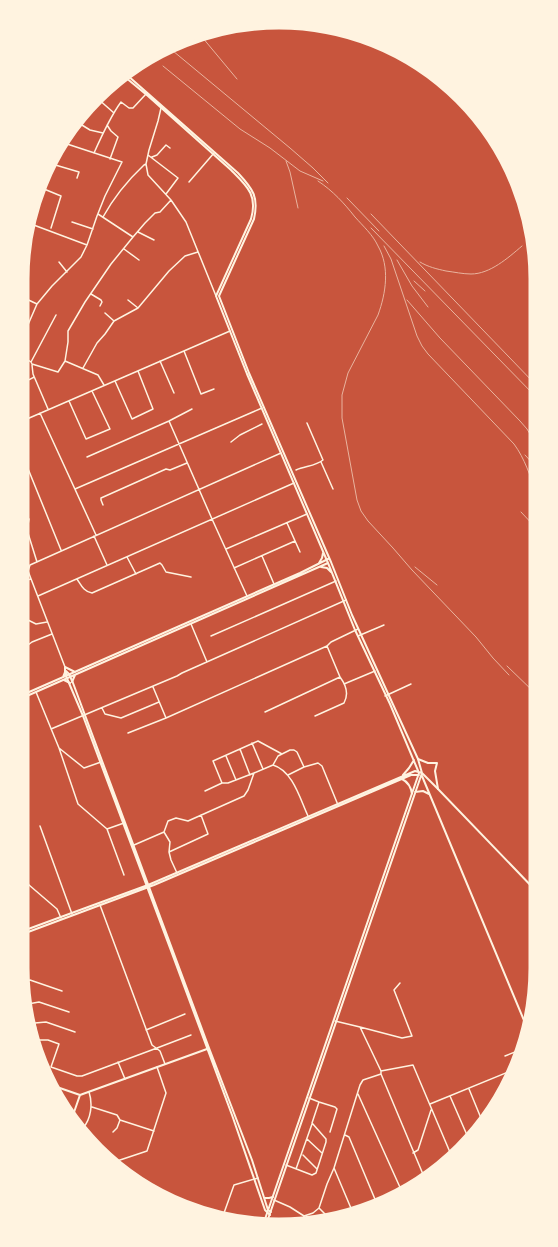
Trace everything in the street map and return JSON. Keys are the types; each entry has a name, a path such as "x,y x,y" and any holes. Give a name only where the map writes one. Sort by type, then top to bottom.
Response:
{"main road":[{"path":"129,77 148,96 213,153 244,182 250,190 254,203 254,210 217,296 294,482 330,563 359,635 421,775 525,1022"},
{"path":"127,78 146,94"},
{"path":"308,513 323,552 328,559"},
{"path":"319,566 323,552"},
{"path":"71,682 75,673 191,624 319,566 328,559"},
{"path":"27,694 248,598 274,584 330,563"},
{"path":"330,563 332,572 337,580"},
{"path":"319,566 325,567 332,572"},
{"path":"65,666 75,673"},
{"path":"27,695 36,692 63,678 65,666"},
{"path":"66,671 102,762 257,1178 269,1213 266,1219"},
{"path":"63,678 71,682"},
{"path":"268,1210 421,775 418,760 386,695"},
{"path":"402,778 414,760"},
{"path":"418,760 428,763 437,763 435,771 438,789"},
{"path":"27,933 61,918 72,916 148,886 411,775 421,775 438,789 531,886"},
{"path":"335,1020 412,794 421,775"},
{"path":"402,778 408,784 412,794"},
{"path":"415,792 423,791 429,794"},
{"path":"124,823 134,845 148,886"},
{"path":"27,930 148,886"},
{"path":"57,1087 80,1095 208,1049"},
{"path":"73,1114 80,1095"},
{"path":"257,1178 269,1213"},
{"path":"264,1198 273,1198"},
{"path":"268,1219 273,1198"}],"street":[{"path":"94,153 121,102 129,108 133,108 146,94"},
{"path":"101,101 114,113"},
{"path":"161,107 146,164 148,175 171,200 186,222 217,296"},
{"path":"81,124 90,130 103,134"},
{"path":"107,126 118,137 110,159"},
{"path":"27,325 37,304 52,286 81,257 105,196 122,162 66,144"},
{"path":"151,157 157,155 166,145 170,148"},
{"path":"189,182 213,153"},
{"path":"148,155 178,178 166,194"},
{"path":"103,217 115,196 123,186 146,164"},
{"path":"55,165 79,172 77,178"},
{"path":"44,189 61,196 50,228"},
{"path":"27,360 31,363 58,372 65,361 68,331 110,264 145,223 155,213 160,212 171,200"},
{"path":"98,213 133,237"},
{"path":"72,222 93,229"},
{"path":"33,225 87,245"},
{"path":"138,232 154,240"},
{"path":"124,249 139,260"},
{"path":"83,368 97,343 114,320 138,308 169,271 185,256 198,252"},
{"path":"59,262 67,272"},
{"path":"91,294 101,300 102,302 100,306"},
{"path":"27,299 37,304"},
{"path":"128,300 138,308"},
{"path":"105,313 114,320"},
{"path":"48,410 34,377 31,363 56,315"},
{"path":"27,419 231,331"},
{"path":"184,351 201,394 214,389"},
{"path":"65,361 98,375 104,385"},
{"path":"160,361 174,393"},
{"path":"115,381 132,419 153,409 138,371"},
{"path":"27,381 34,377"},
{"path":"69,401 86,439 110,429 92,391"},
{"path":"75,489 263,408"},
{"path":"87,457 169,421 192,409"},
{"path":"40,413 75,489 107,566"},
{"path":"169,421 248,598"},
{"path":"308,423 323,460 321,462 333,489"},
{"path":"231,442 240,435 262,424"},
{"path":"28,571 30,565 61,550 282,452"},
{"path":"296,470 321,462"},
{"path":"103,505 101,498 166,469 170,470 187,463"},
{"path":"27,466 61,550"},
{"path":"38,596 294,482"},
{"path":"226,549 308,513"},
{"path":"27,518 29,519 27,530 37,562"},
{"path":"287,522 300,552"},
{"path":"234,568 295,541"},
{"path":"262,556 274,584"},
{"path":"127,557 136,574"},
{"path":"78,579 84,589 89,593 92,593 160,563 166,572 191,577"},
{"path":"27,568 66,671"},
{"path":"27,580 31,579"},
{"path":"211,636 337,580"},
{"path":"52,729 153,687 345,601"},
{"path":"27,620 36,624 47,622"},
{"path":"191,624 207,662"},
{"path":"359,635 384,625"},
{"path":"128,733 166,718 327,646 331,642 357,630"},
{"path":"27,646 32,642 52,634"},
{"path":"315,716 346,701 347,690 327,646"},
{"path":"344,684 375,671"},
{"path":"265,712 340,677"},
{"path":"386,695 411,684"},
{"path":"153,687 166,718"},
{"path":"36,692 52,729 78,804 107,829 124,875"},
{"path":"102,708 105,714 121,718 159,702"},
{"path":"222,782 213,760 258,741 282,754"},
{"path":"252,743 263,769"},
{"path":"59,748 84,768 102,762"},
{"path":"240,749 250,775"},
{"path":"273,765 278,756 290,750 294,750 304,767"},
{"path":"226,755 236,780"},
{"path":"288,775 313,763 318,763 322,766 338,805"},
{"path":"205,791 222,782 228,783 273,765 278,766 288,775 294,784 308,818"},
{"path":"134,845 164,832 168,821 176,818 188,820 244,796 248,790 254,773"},
{"path":"169,852 208,834 200,815"},
{"path":"107,829 124,823"},
{"path":"40,826 72,916"},
{"path":"164,832 170,842 169,852 177,874"},
{"path":"27,882 57,909 61,918"},
{"path":"100,905 152,1045 160,1051 165,1064"},
{"path":"28,981 62,991"},
{"path":"335,1020 402,1038 412,1036 394,990 400,983"},
{"path":"30,1004 39,1002 69,1012"},
{"path":"31,1013 38,1040 48,1040 59,1044 51,1067 77,1076 82,1076 191,1035"},
{"path":"146,1030 185,1014"},
{"path":"35,1023 46,1022 75,1032"},
{"path":"360,1027 381,1071 423,1175"},
{"path":"505,1056 517,1051"},
{"path":"118,1062 125,1079"},
{"path":"381,1071 413,1065 450,1152"},
{"path":"118,1161 147,1152 166,1093 157,1067"},
{"path":"430,1104 508,1072"},
{"path":"273,1198 304,1216 313,1213 319,1208 363,1080 381,1074"},
{"path":"468,1089 481,1118"},
{"path":"84,1127 92,1107 89,1092"},
{"path":"358,1093 401,1188"},
{"path":"450,1096 467,1135"},
{"path":"308,1097 337,1109 330,1132"},
{"path":"296,1169 319,1102"},
{"path":"92,1107 117,1115 120,1120 154,1131"},
{"path":"414,1153 418,1150 431,1110"},
{"path":"113,1132 117,1128 120,1120"},
{"path":"285,1165 312,1175 316,1173 326,1139 312,1123"},
{"path":"345,1135 349,1137 376,1201"},
{"path":"307,1139 322,1153"},
{"path":"302,1154 317,1169"},
{"path":"334,1168 351,1209"},
{"path":"224,1213 234,1185 257,1178"},
{"path":"319,1208 326,1215"}],"railway":[{"path":"203,39 237,79"},
{"path":"173,51 290,148 328,183"},
{"path":"163,66 240,129 270,148 300,171 323,181"},
{"path":"286,161 298,208"},
{"path":"318,181 329,189 368,231 376,242 382,254 384,263 386,280 385,289 378,315 348,373 342,395 342,418 357,500 361,511 368,521 412,570 476,637 509,675"},
{"path":"347,198 379,231"},
{"path":"371,214 531,380"},
{"path":"371,228 531,392"},
{"path":"384,246 391,259 417,336 422,346 514,444 531,477"},
{"path":"420,262 429,267 446,271 468,274 478,273 492,268 522,246"},
{"path":"397,260 412,286 428,307"},
{"path":"414,281 425,291"},
{"path":"407,300 440,338 520,421 531,436"},
{"path":"525,455 531,462"},
{"path":"521,512 531,523"},
{"path":"415,567 437,585"},
{"path":"507,666 531,689"}]}
